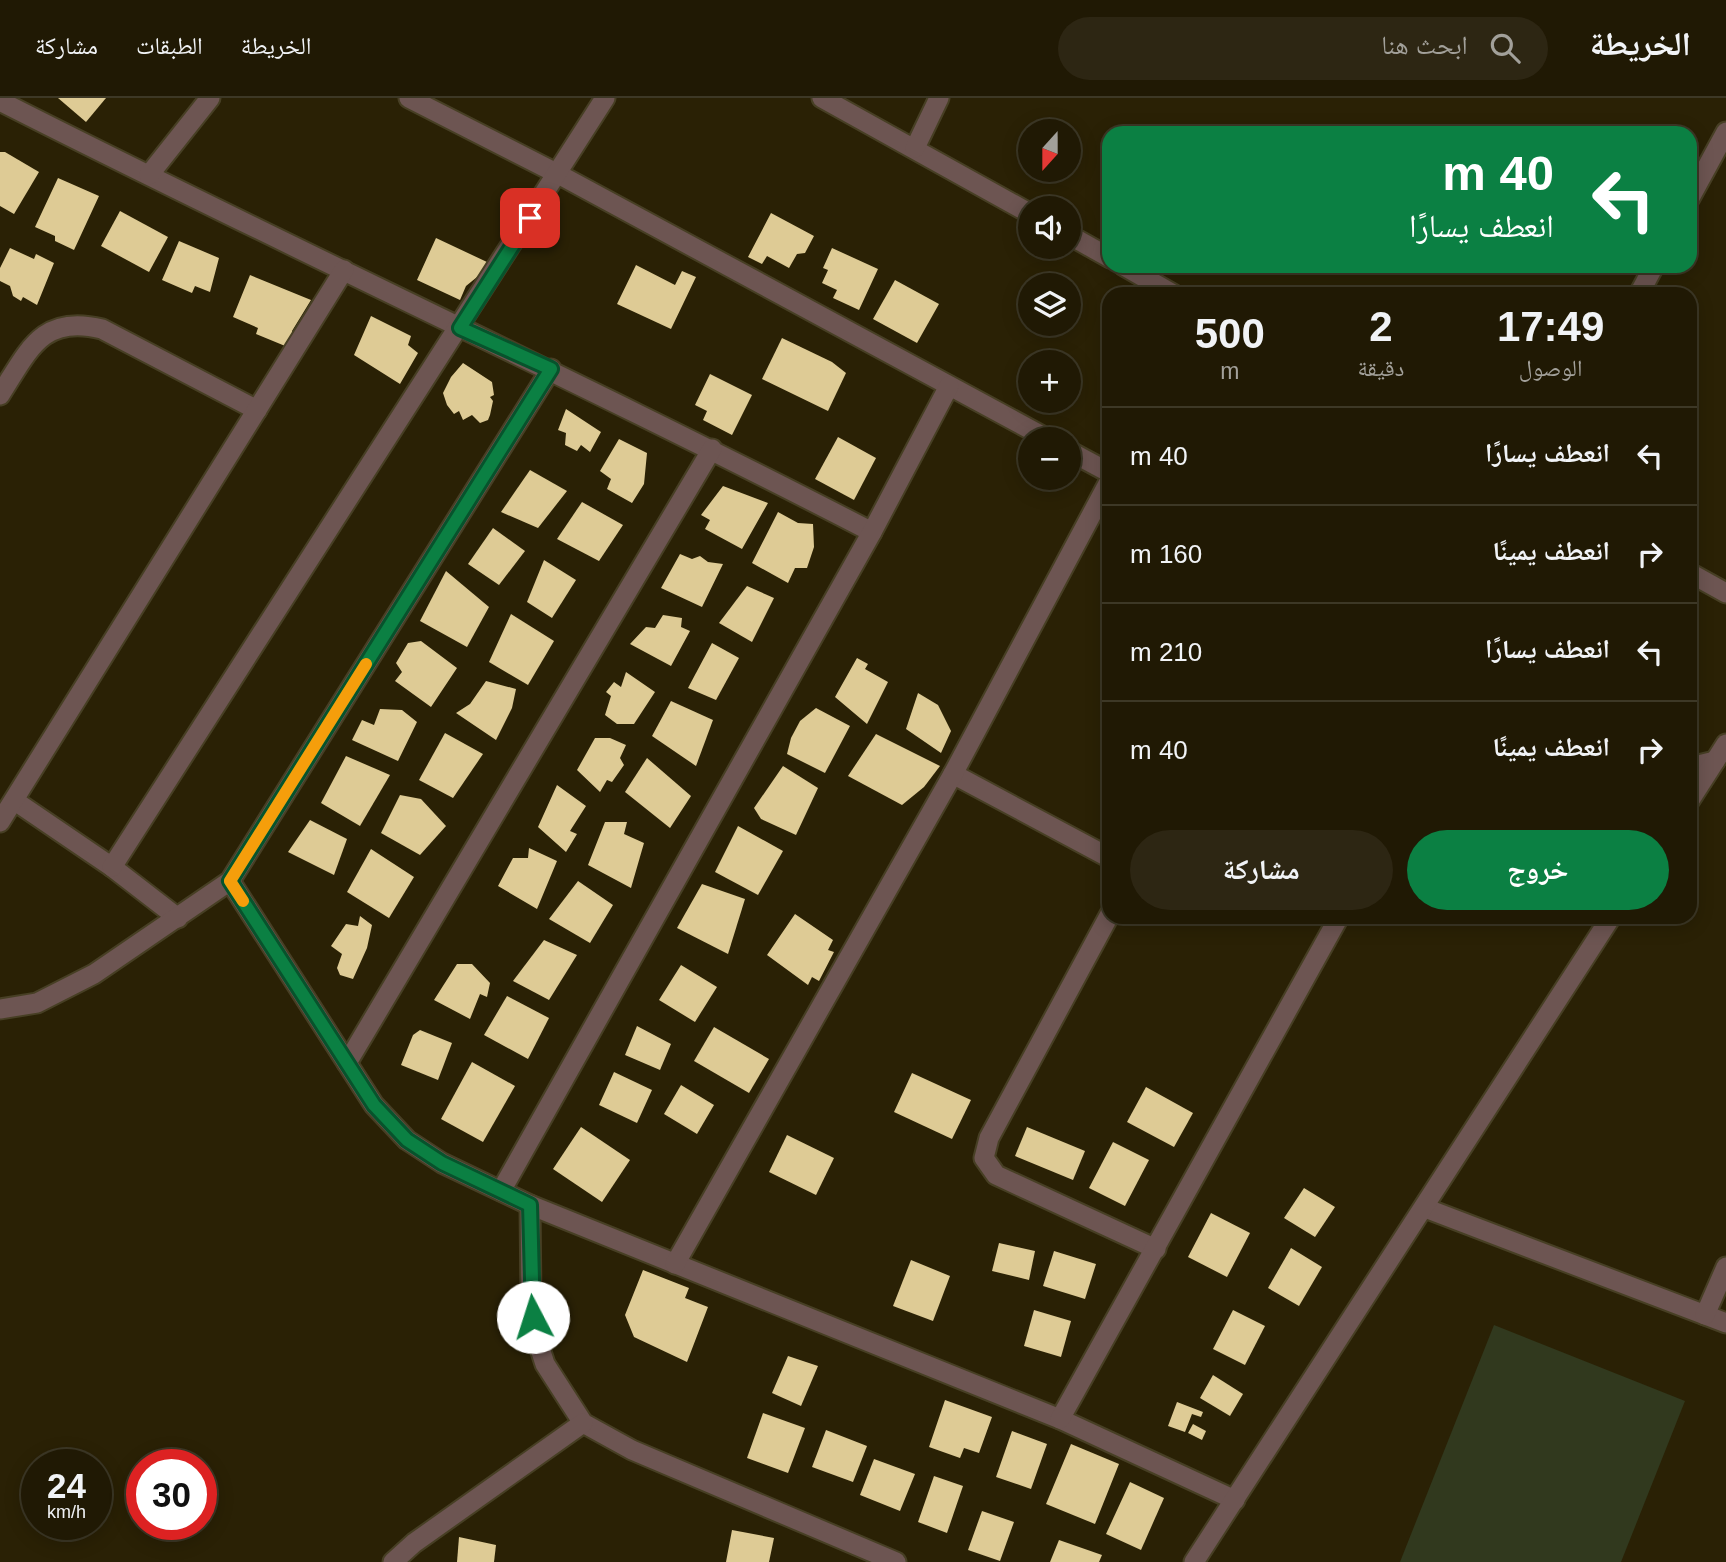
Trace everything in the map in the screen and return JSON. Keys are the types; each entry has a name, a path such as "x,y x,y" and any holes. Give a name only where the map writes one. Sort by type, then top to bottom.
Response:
{"street":[{"path":"149,175 210,98"},
{"path":"409,98 558,174 1026,427"},
{"path":"112,867 605,98"},
{"path":"822,98 1018,207"},
{"path":"915,148 939,98"},
{"path":"0,101 460,328 551,369 872,532"},
{"path":"1697,185 1726,132"},
{"path":"1081,242 1102,254"},
{"path":"0,822 344,270"},
{"path":"1136,273 1161,287"},
{"path":"0,395 40,340 57,326 78,323 102,329 257,410"},
{"path":"0,1009 37,1003 94,974 230,881 551,369"},
{"path":"501,1191 872,532 949,386"},
{"path":"347,1063 712,449"},
{"path":"1081,457 1102,469"},
{"path":"675,1264 953,774 1102,495"},
{"path":"1697,577 1726,593"},
{"path":"1697,789 1726,744"},
{"path":"1697,765 1715,761"},
{"path":"953,774 1102,854"},
{"path":"15,800 112,867 178,918"},
{"path":"230,881 374,1105 407,1140 442,1163 530,1205 1060,1419 1235,1500"},
{"path":"1105,924 989,1138 984,1158 996,1175 1156,1249"},
{"path":"1060,1419 1335,924"},
{"path":"1194,1562 1607,924"},
{"path":"530,1205 531,1292 535,1333 545,1364 583,1423 632,1450 896,1562"},
{"path":"1425,1208 1726,1323"},
{"path":"1705,1315 1726,1267"},
{"path":"393,1562 414,1543 583,1423"}],"green space":[{"path":"1494,1325 1685,1401 1621,1562 1400,1562"}],"building":[{"path":"58,98 106,98 86,122"},
{"path":"0,152 5,152 39,172 14,214 0,206"},
{"path":"58,178 99,196 74,250 55,241 55,236 35,227"},
{"path":"120,211 168,237 149,272 101,246"},
{"path":"771,213 814,236 805,253 797,254 789,268 767,256 762,264 748,257"},
{"path":"436,238 487,262 482,273 466,286 460,300 417,280"},
{"path":"179,241 219,258 210,292 195,286 192,293 162,280"},
{"path":"10,248 34,259 36,254 54,263 37,305 23,297 21,301 13,296 10,286 0,281 0,268"},
{"path":"832,248 878,269 859,310 833,298 837,290 822,283 828,270 823,268"},
{"path":"636,265 675,285 682,271 696,277 671,329 617,304"},
{"path":"250,275 311,300 292,331 294,340 290,348 256,334 258,328 233,317"},
{"path":"895,280 939,304 917,343 873,319"},
{"path":"371,316 411,336 408,345 418,353 400,384 354,355"},
{"path":"782,338 832,362 846,373 828,411 762,379"},
{"path":"463,363 492,382 494,395 490,397 493,401 490,415 488,420 480,423 472,415 463,420 459,411 454,414 443,393 451,377"},
{"path":"710,374 752,395 732,435 703,420 707,411 695,405"},
{"path":"566,409 601,432 590,452 581,445 577,451 565,445 566,433 558,430"},
{"path":"838,437 876,458 854,500 815,479"},
{"path":"619,439 647,453 644,484 632,503 607,489 611,479 600,471"},
{"path":"530,470 567,491 538,528 501,512"},
{"path":"723,486 768,503 742,549 705,529 710,520 701,515"},
{"path":"582,502 623,525 599,561 557,539"},
{"path":"778,512 798,523 813,524 814,547 807,568 795,568 788,583 752,563"},
{"path":"493,528 525,551 499,585 468,564"},
{"path":"680,554 692,559 700,556 708,562 723,564 702,607 661,588"},
{"path":"544,560 576,580 552,618 527,602"},
{"path":"446,571 489,607 467,647 420,621"},
{"path":"747,586 774,598 752,642 719,623"},
{"path":"511,614 554,641 528,685 489,662"},
{"path":"663,615 682,618 681,627 690,631 671,666 630,644 646,627 655,628"},
{"path":"421,641 457,668 431,707 395,681 402,672 396,663 408,643"},
{"path":"712,643 739,658 716,700 688,688"},
{"path":"857,658 868,664 865,669 888,682 867,724 835,697"},
{"path":"626,672 655,692 634,724 617,724 605,715 611,696 606,692 614,682 621,687"},
{"path":"486,681 516,689 512,708 496,740 456,713 470,704"},
{"path":"918,693 938,705 951,731 941,753 906,729"},
{"path":"671,701 713,720 696,766 652,736"},
{"path":"816,708 850,726 825,773 787,754 791,738 800,721"},
{"path":"380,709 402,710 417,722 398,761 352,740 362,720 374,725"},
{"path":"445,733 483,754 453,798 419,780"},
{"path":"876,734 940,766 924,787 902,805 848,776"},
{"path":"595,738 610,738 626,745 620,758 624,765 612,782 607,780 600,792 577,770"},
{"path":"346,756 390,775 360,826 321,803"},
{"path":"647,758 691,796 670,828 625,792"},
{"path":"783,766 818,788 796,835 761,819 754,808"},
{"path":"557,785 586,806 570,831 577,834 566,852 538,827"},
{"path":"400,795 421,799 446,826 420,855 381,833"},
{"path":"310,820 347,839 334,875 288,852"},
{"path":"605,822 627,822 624,834 644,843 631,888 588,865"},
{"path":"738,826 783,851 758,895 715,872"},
{"path":"529,848 557,861 537,909 498,886 513,858 528,858"},
{"path":"371,849 414,877 389,918 347,892"},
{"path":"578,881 613,905 590,943 549,919"},
{"path":"702,884 745,899 728,954 677,928"},
{"path":"795,914 833,940 828,950 834,952 819,981 812,977 808,985 767,955"},
{"path":"360,916 372,925 367,948 353,979 340,975 337,968 342,954 331,946 346,924 358,926"},
{"path":"544,940 577,955 549,1000 513,981"},
{"path":"457,964 472,964 490,983 487,997 480,994 470,1019 434,1000"},
{"path":"681,965 717,987 695,1022 659,1000"},
{"path":"507,996 549,1018 528,1059 484,1035"},
{"path":"637,1026 671,1044 660,1070 625,1055"},
{"path":"714,1027 769,1059 749,1093 694,1061"},
{"path":"420,1030 452,1043 438,1080 401,1065 413,1035"},
{"path":"472,1062 515,1086 483,1142 441,1119"},
{"path":"614,1072 652,1090 637,1123 599,1105"},
{"path":"912,1073 971,1100 952,1139 894,1112"},
{"path":"681,1085 714,1105 697,1134 664,1114"},
{"path":"1146,1087 1193,1113 1174,1147 1127,1122"},
{"path":"581,1127 630,1160 602,1202 553,1169"},
{"path":"1027,1127 1085,1151 1073,1180 1015,1156"},
{"path":"787,1135 834,1158 816,1195 769,1172"},
{"path":"1113,1142 1149,1160 1125,1206 1089,1188"},
{"path":"1304,1188 1335,1207 1315,1237 1284,1218"},
{"path":"1211,1213 1250,1233 1227,1277 1188,1257"},
{"path":"999,1243 1035,1251 1029,1280 992,1271"},
{"path":"1291,1248 1322,1267 1299,1306 1268,1288"},
{"path":"1054,1251 1096,1264 1085,1299 1043,1286"},
{"path":"911,1260 950,1276 933,1321 893,1306"},
{"path":"643,1270 689,1288 685,1298 708,1307 687,1362 634,1337 625,1315"},
{"path":"1034,1310 1071,1321 1061,1357 1024,1346"},
{"path":"1233,1310 1265,1326 1245,1365 1213,1349"},
{"path":"788,1356 818,1366 801,1406 772,1393"},
{"path":"1213,1375 1243,1394 1230,1416 1200,1398"},
{"path":"945,1400 992,1417 979,1453 964,1448 960,1458 929,1447"},
{"path":"1177,1402 1203,1412 1201,1417 1192,1414 1185,1432 1168,1426"},
{"path":"763,1413 805,1428 788,1473 747,1458"},
{"path":"1193,1424 1206,1431 1202,1440 1188,1433"},
{"path":"826,1430 867,1446 853,1482 812,1467"},
{"path":"1012,1431 1047,1444 1031,1489 996,1477"},
{"path":"1071,1444 1119,1464 1095,1524 1046,1504"},
{"path":"874,1459 915,1474 900,1511 860,1495"},
{"path":"934,1476 963,1486 947,1533 918,1522"},
{"path":"1130,1482 1164,1498 1141,1550 1106,1534"},
{"path":"982,1511 1014,1522 1000,1561 968,1550"},
{"path":"732,1530 774,1538 769,1562 726,1562"},
{"path":"459,1537 496,1545 494,1562 457,1562"},
{"path":"1059,1540 1102,1555 1099,1562 1050,1562"}],"slow traffic":[{"path":"243,901 230,881 366,664"}],"route":[{"path":"530,218 460,328 551,369 230,881 374,1105 407,1140 442,1163 530,1205 533,1317"}]}
